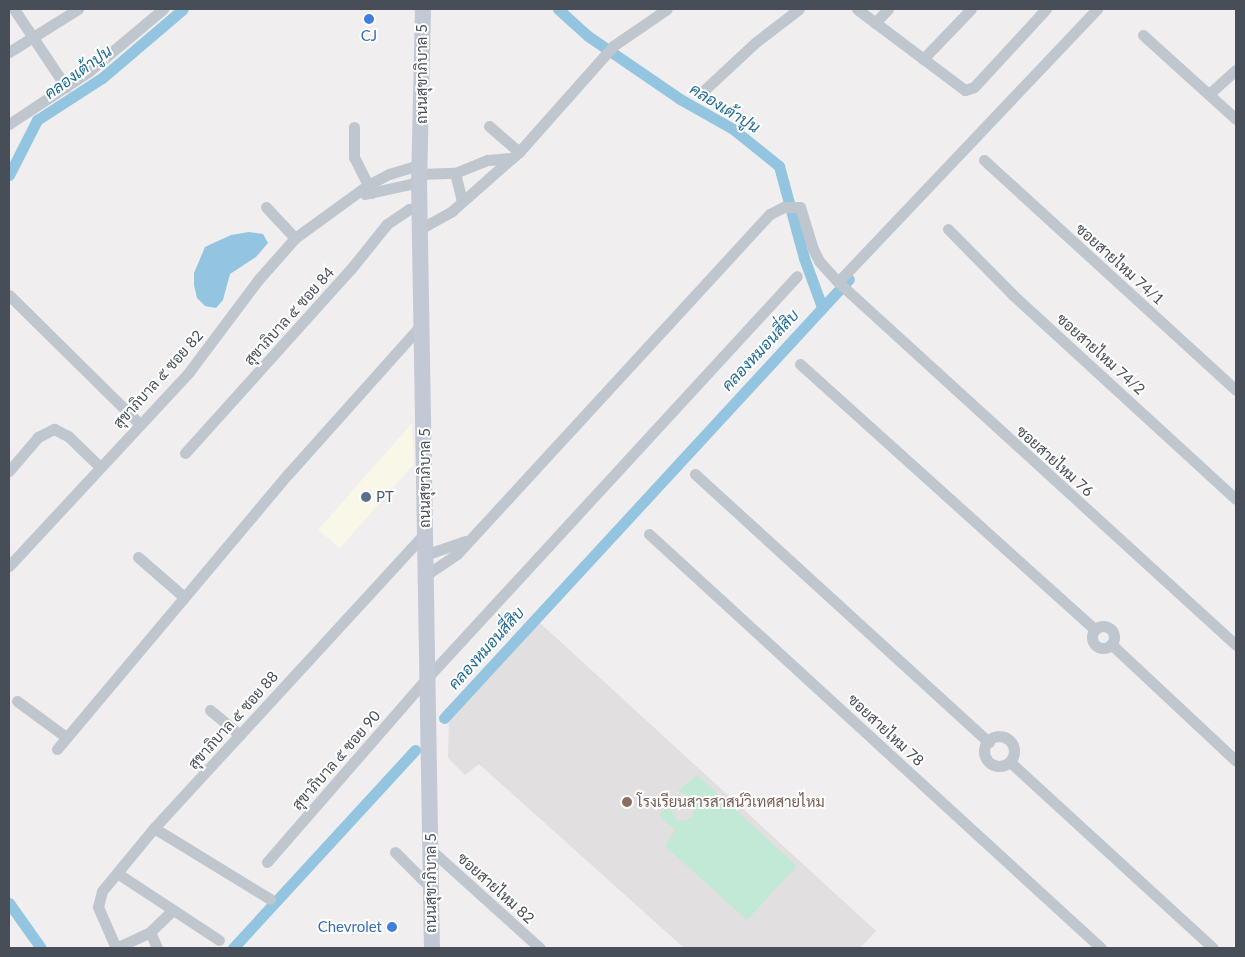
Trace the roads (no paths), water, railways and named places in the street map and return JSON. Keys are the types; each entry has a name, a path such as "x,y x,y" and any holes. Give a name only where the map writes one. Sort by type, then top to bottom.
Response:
{"main road":[{"name":"ถนนสุขาภิบาล 5","path":"422,9 419,174 432,948"}],"street":[{"path":"14,9 66,87"},
{"path":"9,52 78,9"},
{"path":"9,124 105,59 163,9"},
{"path":"420,229 452,211 515,155 610,49 667,9"},
{"path":"700,94 756,42 799,9"},
{"path":"857,9 960,88 969,90 1046,9"},
{"path":"875,23 888,9"},
{"path":"923,59 971,9"},
{"path":"840,284 1097,9"},
{"path":"1143,35 1236,118"},
{"path":"1209,94 1236,70"},
{"path":"354,126 354,157 370,189"},
{"path":"489,126 515,155"},
{"path":"419,174 455,173 488,160 515,155"},
{"name":"ซอยสายไหม 74/1","path":"984,160 1236,390"},
{"path":"455,173 462,201"},
{"name":"สุขาภิบาล ๕ ซอย 82","path":"9,566 138,423 189,372 258,280 295,238 354,197 370,189 419,174"},
{"name":"สุขาภิบาล ๕ ซอย 82","path":"370,189 419,174"},
{"path":"266,207 295,238"},
{"name":"ซอยสายไหม 76","path":"469,539 770,214 789,207 800,207 819,262 840,284 1236,645"},
{"name":"สุขาภิบาล ๕ ซอย 84","path":"185,453 350,270 387,224 409,209 420,208"},
{"name":"ซอยสายไหม 74/2","path":"948,229 1013,295 1236,499"},
{"name":"สุขาภิบาล ๕ ซอย 90","path":"267,862 427,678 797,276"},
{"path":"9,295 138,423"},
{"path":"57,749 184,597 421,325"},
{"path":"800,364 1095,630 1092,637 1096,645 1104,648 1111,644 1236,761"},
{"path":"9,471 38,437 54,429 68,436 100,467"},
{"path":"695,474 989,742"},
{"name":"สุขาภิบาล ๕ ซอย 88","path":"116,948 98,907 102,891 154,828 425,533"},
{"name":"ซอยสายไหม 78","path":"650,534 1101,948"},
{"path":"425,555 469,539"},
{"path":"426,575 450,560 469,539"},
{"path":"138,558 184,597"},
{"path":"16,701 66,737"},
{"path":"210,710 240,735"},
{"path":"999,736 1008,739 1014,748 1010,762 1001,766 988,761 984,752 989,742 999,736"},
{"path":"1010,762 1213,948"},
{"path":"154,828 270,899"},
{"name":"ซอยสายไหม 82","path":"431,850 540,948"},
{"path":"395,852 431,888"},
{"path":"117,873 219,940"},
{"path":"116,948 150,932 173,910"},
{"path":"150,932 157,948"}],"water":[{"path":"249,232 263,234 268,243 256,257 230,274 223,300 216,308 205,306 197,298 194,273 205,247 231,235"}],"waterway":[{"name":"คลองเต้าปูน","path":"9,175 37,120 102,78 183,9"},
{"name":"คลองเต้าปูน","path":"558,9 588,36 680,99 733,129 779,166 804,258 822,307"},
{"name":"คลองหมอนสี่สิบ","path":"444,718 849,279"},
{"name":"คลองหมอนสี่สิบ","path":"233,948 415,750"},
{"path":"9,903 41,948"}],"place":[{"name":"CJ","path":"369,19"},
{"name":"PT","path":"366,497"},
{"name":"โรงเรียนสารสาสน์วิเทศสายไหม","path":"627,802"},
{"name":"Chevrolet","path":"392,927"}]}
